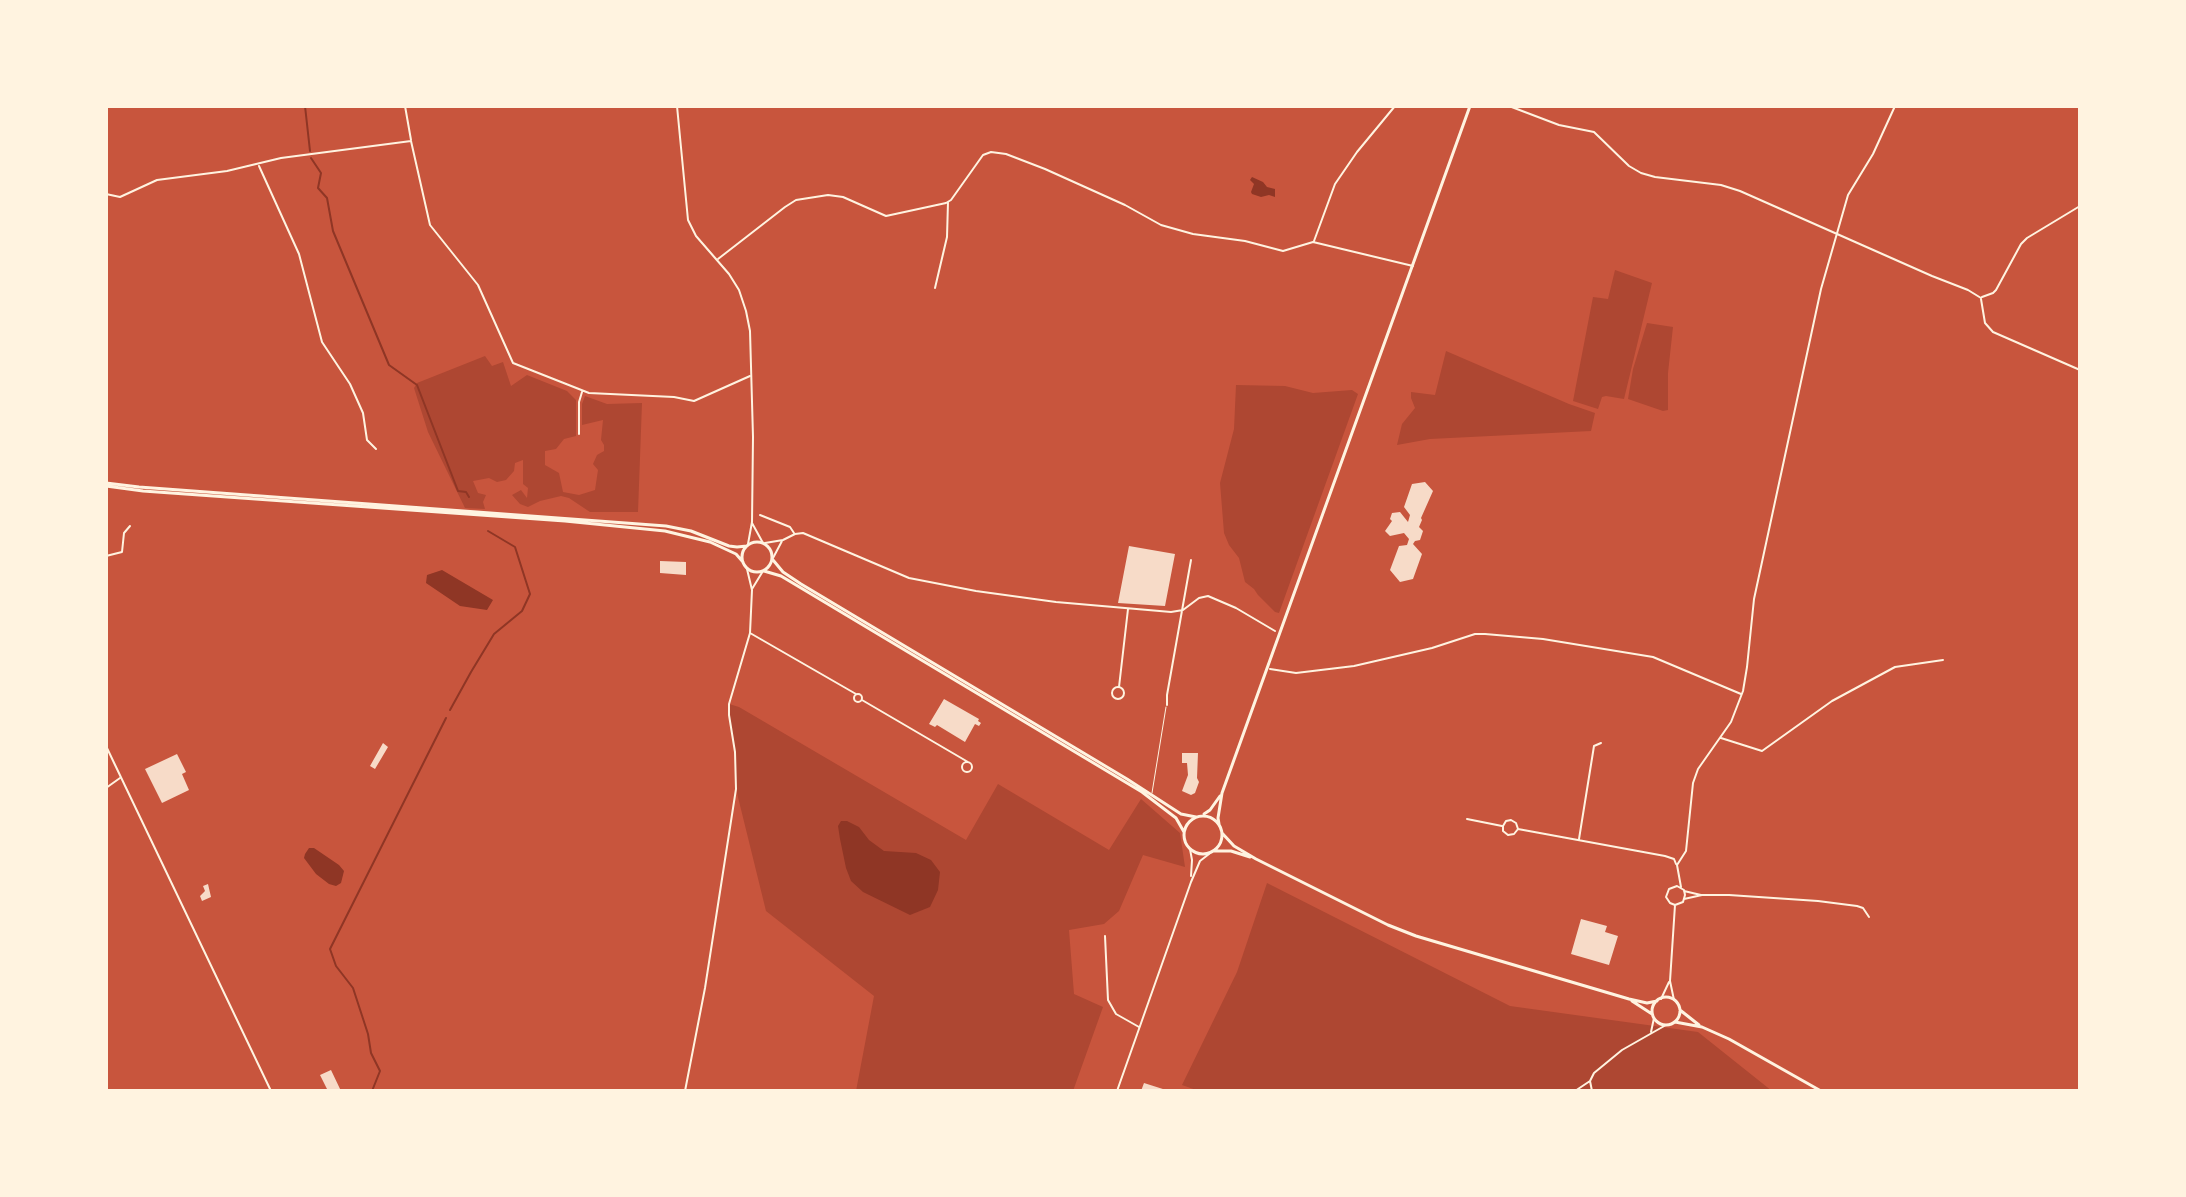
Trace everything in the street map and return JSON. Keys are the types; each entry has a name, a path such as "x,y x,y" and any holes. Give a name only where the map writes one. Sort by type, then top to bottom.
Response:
{"main road":[{"path":"1470,106 1222,793 1219,824 1222,833 1234,846 1388,925 1629,999 1647,1003 1665,997 1674,1000 1702,1027"},
{"path":"106,484 666,526 691,531 729,546 763,543 791,578 1181,814 1211,818 1219,824"},
{"path":"106,484 143,491 565,521 665,531 710,542 736,554 747,569 781,576 1142,792 1176,818 1184,832"},
{"path":"743,562 747,546"},
{"path":"764,571 773,559"},
{"path":"1222,793 1210,810 1188,823 1184,839 1190,849 1199,854 1209,854 1219,846 1222,833"},
{"path":"1215,851 1231,851 1256,859"},
{"path":"1629,999 1661,1024 1675,1022 1702,1027 1821,1091"},
{"path":"1653,1016 1653,1007 1659,1000"},
{"path":"1675,1022 1680,1009"}],"street":[{"path":"405,106 430,225 478,285 513,363 599,394 674,397 694,401 751,375"},
{"path":"677,106 688,220 696,236 739,290 750,331 752,522 747,546"},
{"path":"1313,242 1335,184 1395,106"},
{"path":"1509,106 1559,125 1594,132 1629,166 1641,173 1731,187 1968,290 1981,298 1985,323 1993,332 2080,370"},
{"path":"1677,865 1686,851 1690,800 1698,769 1735,714 1742,695 1759,575 1815,313 1836,234 1848,195 1873,154 1895,106"},
{"path":"106,194 126,196 157,180 227,171 281,158 411,141"},
{"path":"935,288 947,237 948,202 983,155 991,152 1045,169 1161,225 1193,234 1245,241 1283,251 1313,242 1413,266"},
{"path":"257,164 299,254 322,342 350,384 363,413 367,440 376,449"},
{"path":"717,260 796,200 828,195 843,197 886,216 948,202"},
{"path":"1981,298 1996,290 2027,238 2080,206"},
{"path":"579,434 582,390"},
{"path":"760,515 790,527 795,534"},
{"path":"752,522 763,543 803,533 909,578 1056,602 1171,612 1183,610 1199,598 1215,597 1275,631"},
{"path":"106,556 122,552 124,533 130,526"},
{"path":"773,559 783,540"},
{"path":"1167,705 1191,560"},
{"path":"685,1091 705,988 736,789 729,704 750,633 752,590 747,569"},
{"path":"752,590 764,571"},
{"path":"1119,687 1128,608"},
{"path":"750,633 859,694 862,700 968,762"},
{"path":"1268,669 1296,673 1354,666 1485,634 1543,639 1653,657 1742,695"},
{"path":"1720,738 1762,751 1832,701 1895,667 1943,660"},
{"path":"856,694 854,700 857,703 862,700"},
{"path":"1579,840 1594,746 1601,743"},
{"path":"106,746 271,1091"},
{"path":"106,788 121,777"},
{"path":"1467,819 1503,826"},
{"path":"1511,820 1518,829 1510,835 1504,832 1503,826 1511,820"},
{"path":"1518,829 1674,859 1684,899"},
{"path":"1190,849 1193,866 1191,882"},
{"path":"1117,1091 1191,882 1200,861 1209,854"},
{"path":"1677,875 1666,897 1670,903 1675,905 1684,899 1702,895"},
{"path":"1672,886 1681,887"},
{"path":"1684,891 1702,895 1756,896 1857,906 1863,908 1869,917"},
{"path":"1674,1000 1670,981 1675,905"},
{"path":"1105,936 1108,1000 1116,1014 1139,1027"},
{"path":"1659,1000 1670,981"},
{"path":"1651,1033 1653,1016"},
{"path":"1575,1091 1622,1050 1666,1025"},
{"path":"1583,1091 1591,1090 1590,1081"}],"lane":[{"path":"1152,795 1167,705"}],"shaded area":[{"path":"1252,177 1275,189 1275,197 1252,194"},
{"path":"1615,270 1652,283 1624,399 1602,397 1598,409 1573,401 1593,297 1608,299"},
{"path":"1647,323 1673,327 1668,410 1628,399 1633,369"},
{"path":"1446,351 1595,413 1591,431 1430,439 1397,445 1402,424 1415,408 1411,392 1435,395"},
{"path":"485,356 492,366 503,362 511,386 527,375 567,391 576,400 576,436 564,439 556,449 545,451 545,465 559,473 563,492 579,495 595,490 598,470 593,464 597,455 604,451 601,440 603,420 582,425 585,396 607,404 642,403 638,512 590,512 561,496 528,507 520,504 512,495 521,490 527,498 528,488 523,484 523,460 515,463 514,471 506,480 497,482 489,478 473,481 478,493 486,495 483,502 485,509 465,508 428,432 414,388 417,383"},
{"path":"1236,385 1285,386 1313,393 1352,390 1358,394 1279,613 1245,582 1239,558 1224,533 1220,483 1234,429"},
{"path":"442,570 493,600 487,610 460,606 426,583 427,575"},
{"path":"729,704 966,840 998,784 1109,850 1141,799 1180,833 1185,867 1143,855 1119,911 1104,924 1069,930 1074,994 1103,1007 1073,1091 856,1091 874,996 766,911 736,789"},
{"path":"841,821 859,827 869,840 884,851 916,853 931,860 940,872 938,890 930,907 910,915 863,892 851,881 840,839 838,826"},
{"path":"309,848 314,848 339,865 344,871 341,883 336,886 329,884 316,874 304,858"},
{"path":"1267,883 1510,1006 1698,1032 1772,1091 1199,1091 1182,1085 1237,972"}],"building":[{"path":"1425,482 1433,491 1421,518 1419,527 1423,531 1420,540 1413,544 1422,554 1413,579 1400,582 1390,570 1399,546 1407,545 1409,539 1404,533 1390,536 1385,531 1392,521 1392,513 1400,512 1408,522 1410,515 1404,507 1412,484"},
{"path":"1129,546 1175,554 1165,606 1118,603"},
{"path":"660,561 686,562 686,575 660,573"},
{"path":"944,699 981,723 979,726 975,724 965,742 937,725 929,724"},
{"path":"383,743 388,747 375,769 370,766"},
{"path":"1182,753 1198,753 1199,782 1191,795 1182,791 1188,775 1187,763 1182,763"},
{"path":"177,754 186,772 182,774 189,790 162,803 145,769"},
{"path":"208,884 211,897 202,901 203,886"},
{"path":"1581,919 1607,926 1605,932 1618,936 1609,965 1571,954"},
{"path":"331,1070 341,1091 328,1091 320,1075"},
{"path":"1144,1083 1166,1090 1166,1091 1141,1091"}],"waterway":[{"path":"305,106 310,151"},
{"path":"311,158 321,173 318,188 327,198 333,231 389,365 417,385 458,491 466,492 469,497"},
{"path":"450,710 494,634 522,611 530,594 515,547 488,531"},
{"path":"372,1091 380,1071 371,1053 353,988 336,966 330,949 446,718"}]}
